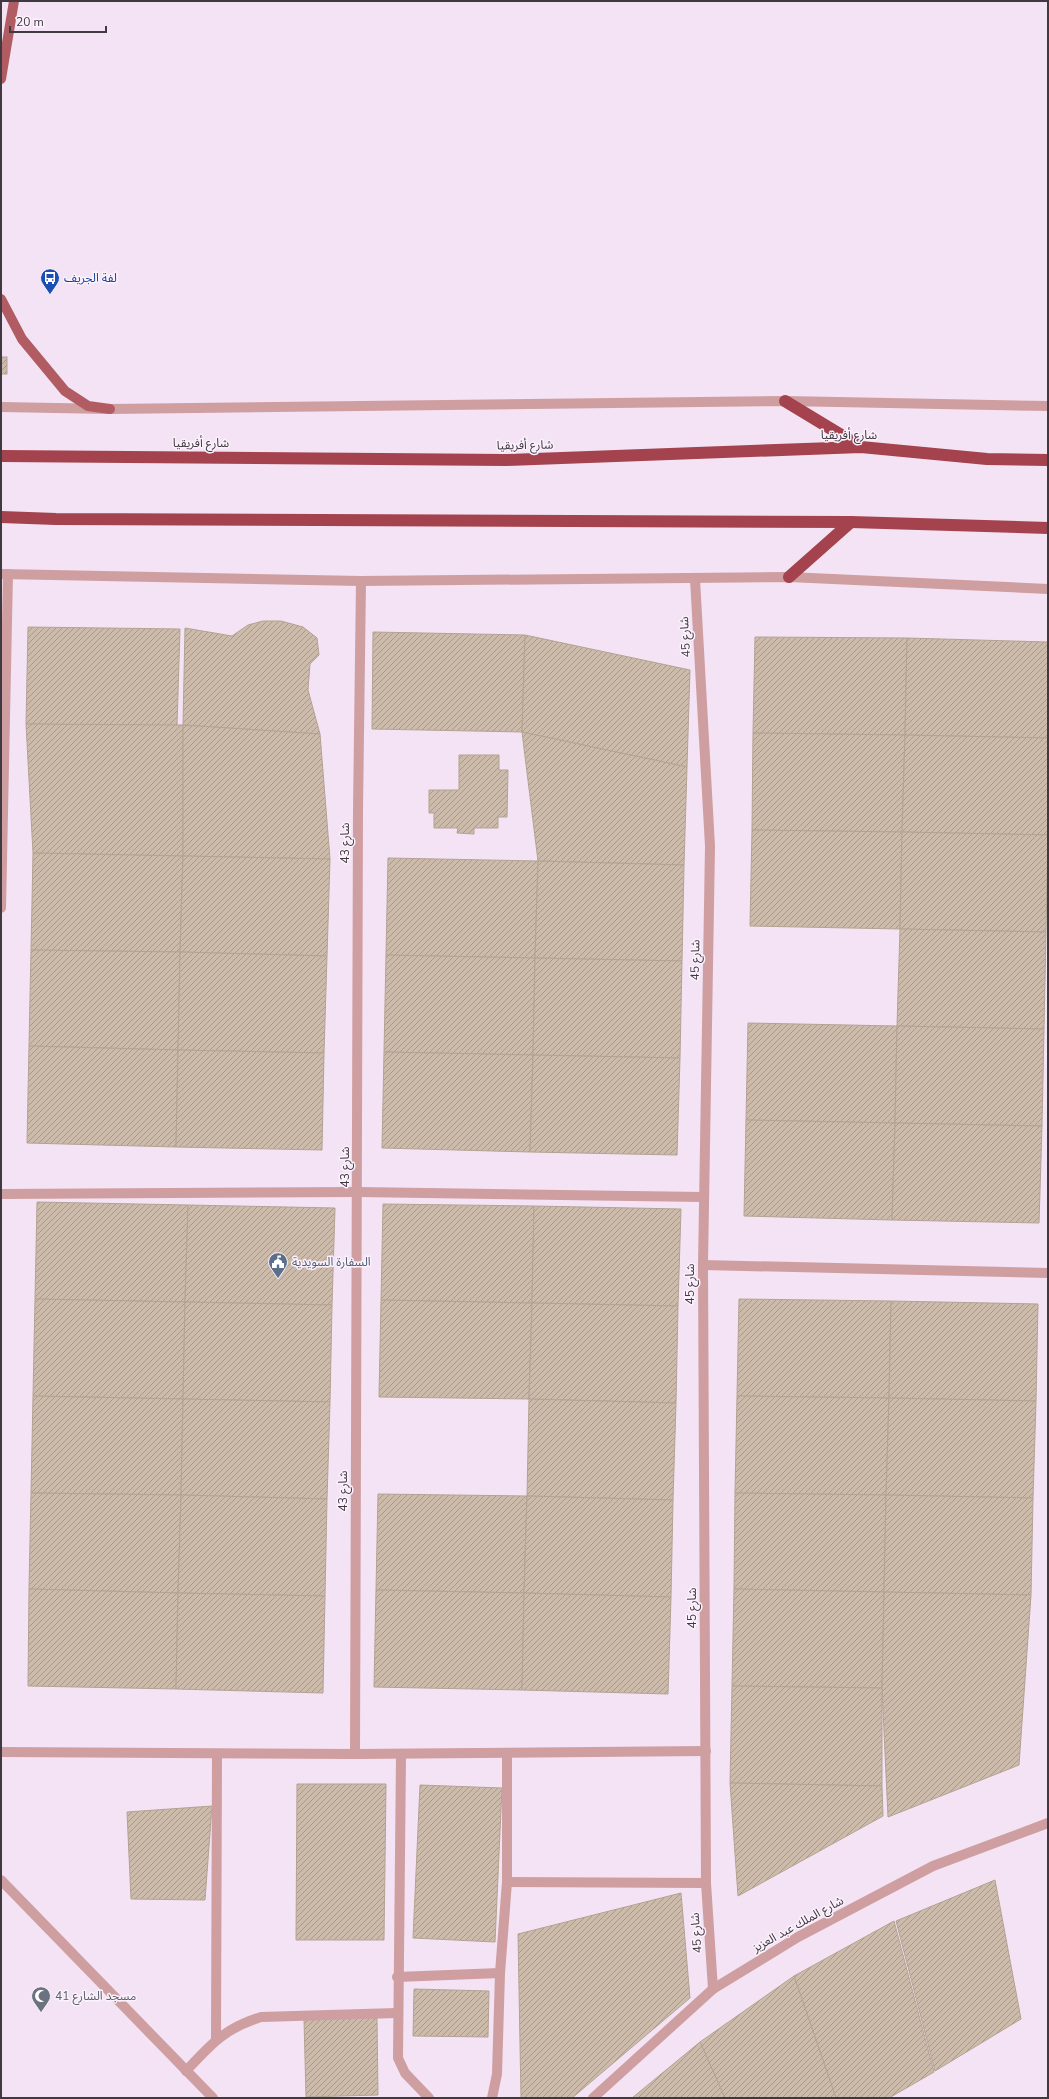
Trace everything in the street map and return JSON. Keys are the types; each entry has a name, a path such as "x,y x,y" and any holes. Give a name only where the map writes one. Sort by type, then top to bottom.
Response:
{"highway":[{"path":"785,401 861,447"},
{"name":"شارع أفريقيا","path":"1,456 506,460 861,447 987,459 1048,460"},
{"path":"1,517 72,519 851,522 1048,528"},
{"path":"789,577 851,522"}],"main road":[{"path":"1,79 14,1"},
{"path":"1,299 22,339 65,391 88,406 110,409"}],"street":[{"path":"1,407 110,409 785,401 1048,406"},
{"path":"1,908 5,574 361,581 695,580 789,577 1048,588"},
{"name":"شارع 45","path":"695,580 710,846 703,1265 706,1883 712,1989"},
{"name":"شارع 43","path":"355,1754 358,826 361,581"},
{"path":"1,1194 358,1192 703,1197"},
{"path":"703,1265 1048,1273"},
{"path":"1,1752 400,1754 706,1751"},
{"path":"492,2098 497,2074 500,1973 507,1882 507,1753"},
{"path":"216,2039 217,1754"},
{"path":"400,1754 397,1978 398,2058 405,2073 429,2098"},
{"name":"شارع الملك عبد العزيز","path":"593,2098 712,1989 798,1937 933,1866 1048,1823"},
{"path":"1,1880 213,2098"},
{"path":"507,1882 706,1883"},
{"path":"397,1978 500,1973"},
{"path":"186,2071 216,2039 242,2023 261,2017 397,2013"}],"building":[{"path":"1,357 7,357 7,374 1,374"},
{"path":"263,621 281,621 303,627 317,638 319,655 310,664 308,690 320,734 183,725 185,628 232,636 248,625"},
{"path":"28,627 180,629 177,726 26,724"},
{"path":"373,632 525,635 522,732 372,729"},
{"path":"525,635 690,670 687,767 522,732"},
{"path":"755,637 907,638 905,735 753,733"},
{"path":"907,638 1048,642 1048,738 905,735"},
{"path":"26,724 183,725 183,856 33,853"},
{"path":"183,725 320,734 330,859 183,856"},
{"path":"522,732 687,767 684,865 538,861"},
{"path":"753,733 905,735 902,832 752,830"},
{"path":"905,735 1048,738 1048,835 902,832"},
{"path":"459,755 499,755 499,770 508,770 507,817 498,817 498,828 474,828 474,834 457,833 458,828 434,828 434,813 429,813 429,790 459,790"},
{"path":"752,830 902,832 900,929 750,926"},
{"path":"902,832 1048,835 1046,932 900,929"},
{"path":"33,853 183,856 180,952 31,950"},
{"path":"183,856 330,859 327,956 180,952"},
{"path":"388,858 538,861 535,958 386,955"},
{"path":"538,861 684,865 682,961 535,958"},
{"path":"900,929 1046,932 1044,1029 897,1026"},
{"path":"31,950 180,952 178,1050 29,1046"},
{"path":"180,952 327,956 324,1053 178,1050"},
{"path":"386,955 535,958 533,1055 384,1052"},
{"path":"535,958 682,961 680,1058 533,1055"},
{"path":"748,1023 897,1026 895,1123 746,1120"},
{"path":"897,1026 1044,1029 1042,1126 895,1123"},
{"path":"29,1046 178,1050 176,1147 27,1143"},
{"path":"178,1050 324,1053 322,1150 176,1147"},
{"path":"384,1052 533,1055 530,1152 382,1148"},
{"path":"533,1055 680,1058 677,1155 530,1152"},
{"path":"746,1120 895,1123 892,1220 744,1216"},
{"path":"895,1123 1042,1126 1039,1223 892,1220"},
{"path":"37,1202 188,1205 185,1302 35,1299"},
{"path":"383,1204 534,1206 532,1303 381,1300"},
{"path":"188,1205 335,1208 332,1305 185,1302"},
{"path":"534,1206 681,1209 678,1306 532,1303"},
{"path":"35,1299 185,1302 183,1399 33,1396"},
{"path":"739,1299 891,1301 889,1398 737,1396"},
{"path":"381,1300 532,1303 529,1399 379,1397"},
{"path":"891,1301 1038,1304 1036,1401 889,1398"},
{"path":"185,1302 332,1305 330,1402 183,1399"},
{"path":"532,1303 678,1306 676,1403 529,1399"},
{"path":"33,1396 183,1399 181,1495 31,1493"},
{"path":"737,1396 889,1398 886,1495 735,1493"},
{"path":"889,1398 1036,1401 1033,1498 886,1495"},
{"path":"183,1399 330,1402 327,1499 181,1495"},
{"path":"529,1399 676,1403 673,1500 527,1496"},
{"path":"31,1493 181,1495 178,1593 29,1589"},
{"path":"735,1493 886,1495 884,1592 734,1589"},
{"path":"378,1494 527,1496 524,1593 376,1590"},
{"path":"181,1495 327,1499 325,1596 178,1593"},
{"path":"886,1495 1033,1498 1031,1595 884,1592"},
{"path":"527,1496 673,1500 671,1597 524,1593"},
{"path":"29,1589 178,1593 176,1689 28,1686"},
{"path":"734,1589 884,1592 882,1688 732,1686"},
{"path":"376,1590 524,1593 522,1690 374,1687"},
{"path":"884,1592 1031,1595 1019,1765 888,1817 882,1688"},
{"path":"178,1593 325,1596 323,1693 176,1689"},
{"path":"524,1593 671,1597 668,1694 522,1690"},
{"path":"732,1686 882,1688 882,1786 730,1783"},
{"path":"730,1783 882,1786 883,1816 738,1896"},
{"path":"297,1784 386,1784 384,1940 296,1940"},
{"path":"420,1785 502,1788 495,1942 413,1938"},
{"path":"212,1806 205,1900 131,1899 127,1812"},
{"path":"995,1880 1021,2019 935,2071 896,1921"},
{"path":"681,1893 690,1998 572,2098 521,2098 518,1934"},
{"path":"894,1921 934,2072 889,2098 836,2098 794,1976"},
{"path":"794,1976 836,2098 725,2098 700,2042"},
{"path":"414,1989 489,1991 488,2037 413,2036"},
{"path":"377,2018 378,2095 306,2097 304,2019"},
{"path":"700,2042 725,2098 632,2098"}],"place":[{"name":"لفة الجريف","path":"50,295"},
{"name":"السفارة السويدية","path":"278,1279"},
{"name":"مسجد الشارع 41","path":"41,2013"}]}
